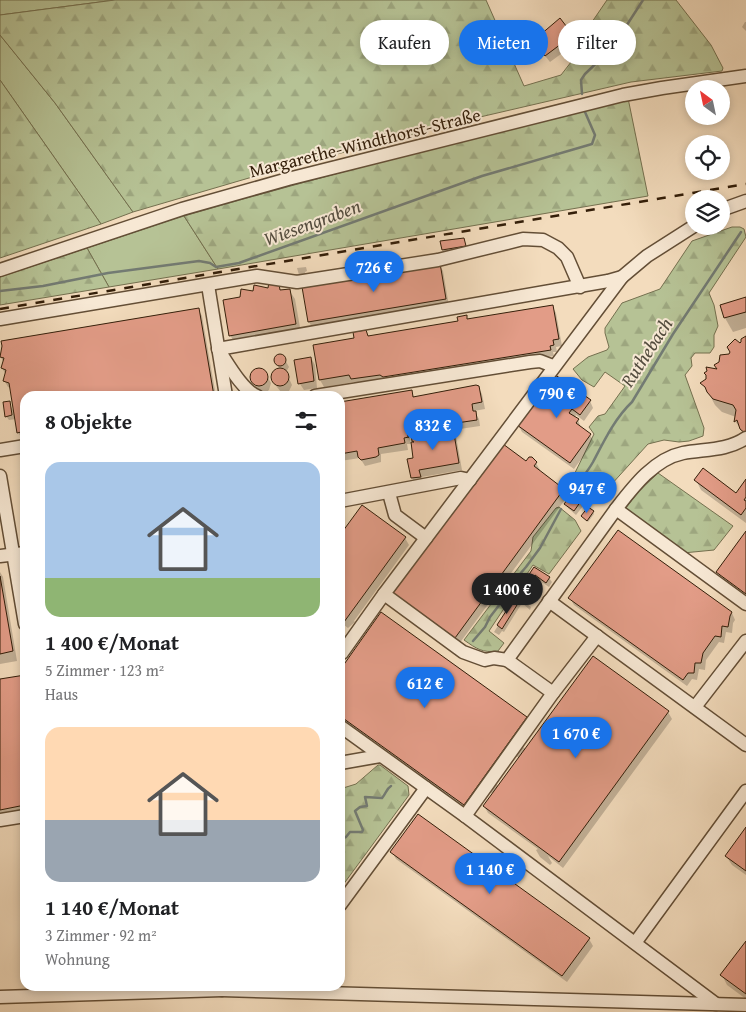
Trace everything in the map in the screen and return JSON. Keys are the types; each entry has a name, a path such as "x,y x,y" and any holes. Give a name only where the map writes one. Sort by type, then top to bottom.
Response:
{"street":[{"name":"Margarethe-Windthorst-Straße","path":"0,270 182,209 288,179 623,95 746,76"},
{"path":"730,207 746,201"},
{"path":"345,648 553,366 622,277 647,256 685,232"},
{"path":"0,319 256,276 297,282 438,260 523,239 543,240 558,248 567,257 580,287"},
{"path":"218,349 580,287 622,277"},
{"path":"208,285 225,391"},
{"path":"218,349 241,383 250,391"},
{"path":"345,391 530,362 540,361 553,366"},
{"path":"507,660 616,509 639,482 663,461 683,453 730,446 746,438"},
{"path":"0,450 20,447"},
{"path":"0,476 20,554 0,556"},
{"path":"345,500 461,478 470,480"},
{"path":"390,492 395,515 426,538"},
{"path":"616,509 746,604"},
{"path":"384,594 464,652 485,660 494,658 507,660 553,693"},
{"path":"549,601 746,745"},
{"path":"465,816 553,693 597,636"},
{"path":"695,707 746,641"},
{"path":"345,730 465,816 716,1004"},
{"path":"345,762 380,756"},
{"path":"345,899 426,788"},
{"path":"635,943 746,791"},
{"path":"0,820 20,817"},
{"path":"0,996 71,991"},
{"path":"342,991 746,1005"}],"green space":[{"path":"0,0 115,0 0,15"},
{"path":"115,0 486,0 495,20 459,20 459,65 515,65 524,86 561,75 569,65 636,65 636,20 593,20 607,0 676,0 711,45 723,68 722,71 631,82 480,117 283,168 133,212 55,103 0,35 0,15"},
{"path":"0,35 55,103 133,212 101,224 0,80"},
{"path":"0,80 101,224 0,258"},
{"path":"628,98 648,196 218,269 184,216 350,170"},
{"path":"184,216 218,269 109,287 87,248"},
{"path":"740,227 744,229 746,237 709,293 714,305 718,326 714,335 714,347 710,353 695,353 691,358 692,366 685,375 704,428 703,436 689,441 664,440 648,444 610,486 592,500 570,483 594,434 589,427 598,416 605,414 625,386 605,372 594,387 582,380 573,369 588,357 607,350 609,347 605,328 622,303 660,289 692,241 709,235 730,235 730,228"},
{"path":"87,248 109,287 0,305 0,277"},
{"path":"658,473 733,526 714,550 683,553 625,509 638,492"},
{"path":"559,507 575,520 581,531 549,574 533,565 489,631 504,643 498,651 484,651 473,646 464,640 531,551 533,537 556,508"},
{"path":"380,765 408,786 409,795 345,882 345,787 356,784"}],"building":[{"path":"560,18 562,20 558,20 558,46 548,54 548,28"},
{"path":"464,238 466,246 442,250 440,241"},
{"path":"440,263 446,299 308,322 302,287"},
{"path":"269,282 279,284 280,290 290,289 296,324 229,336 223,300 240,297 241,289 253,291 254,285 268,288"},
{"path":"746,297 746,312 724,318 720,305"},
{"path":"553,305 559,339 553,340 554,345 550,346 551,350 383,377 380,375 351,379 349,375 319,380 313,345 354,338 353,332 366,330 368,336 458,321 457,317 467,315 467,319"},
{"path":"199,308 213,391 20,391 20,432 17,433 9,383 3,381 6,370 1,368 4,358 0,357 1,341"},
{"path":"746,336 746,434 740,429 737,420 734,422 736,410 733,405 713,399 700,383 706,379 704,373 707,371 706,367 717,369 714,365 719,362 720,355 729,354 730,352 727,347 735,339 740,343 741,339"},
{"path":"278,354 282,354 286,360 282,366 278,366 274,362 274,358"},
{"path":"311,357 314,381 298,384 294,360"},
{"path":"259,368 265,371 268,377 265,383 259,386 253,383 250,377 253,371"},
{"path":"280,368 286,371 289,377 286,383 280,386 274,383 271,377 274,371"},
{"path":"554,374 591,400 580,415 572,409 569,413 579,419 576,423 591,434 570,463 517,425"},
{"path":"476,385 479,386 482,402 472,404 473,411 476,411 477,420 436,426 436,421 406,426 409,437 404,438 405,443 378,448 379,455 376,457 361,460 358,457 357,451 345,453 345,401 412,390 413,397"},
{"path":"10,401 12,415 5,417 3,402"},
{"path":"453,428 459,463 419,470 421,477 411,478 407,459 413,458 411,442 414,442 411,435"},
{"path":"503,444 526,461 529,457 532,457 537,462 534,466 564,489 455,638 393,593"},
{"path":"703,468 736,493 746,479 746,497 744,500 746,501 746,508 741,515 694,480"},
{"path":"572,494 581,501 574,511 564,504"},
{"path":"362,505 406,537 345,621 345,528"},
{"path":"588,507 594,511 587,521 581,516"},
{"path":"618,530 732,612 728,627 722,626 721,637 715,636 703,653 701,663 695,663 694,673 688,673 683,680 568,598"},
{"path":"746,531 746,594 716,572"},
{"path":"534,567 550,577 546,583 535,575 516,604 511,601"},
{"path":"0,576 13,651 0,654"},
{"path":"512,602 517,605 502,629 497,625"},
{"path":"381,612 527,717 464,805 345,720 345,663"},
{"path":"593,656 669,711 559,862 483,806"},
{"path":"20,676 20,806 0,810 0,679"},
{"path":"418,814 590,938 562,976 390,852"},
{"path":"746,827 746,871 725,856"},
{"path":"746,941 746,994 720,975"}],"waterway":[{"name":"Wiesengraben","path":"582,94 581,80 612,48 643,0"},
{"name":"Wiesengraben","path":"0,291 43,286 108,273 199,261 210,263 216,267 239,263 482,176 592,144 595,135 585,112"},
{"name":"Ruthebach","path":"575,488 591,465 615,422 632,402 673,334 741,232"},
{"name":"Ruthebach","path":"473,641 485,627 513,582 540,548 561,509"},
{"name":"Ruthebach","path":"345,837 350,832 362,832 363,830 355,811 360,807 367,806 365,797 382,798 391,786"}],"railway":[{"path":"0,309 746,184"}]}
